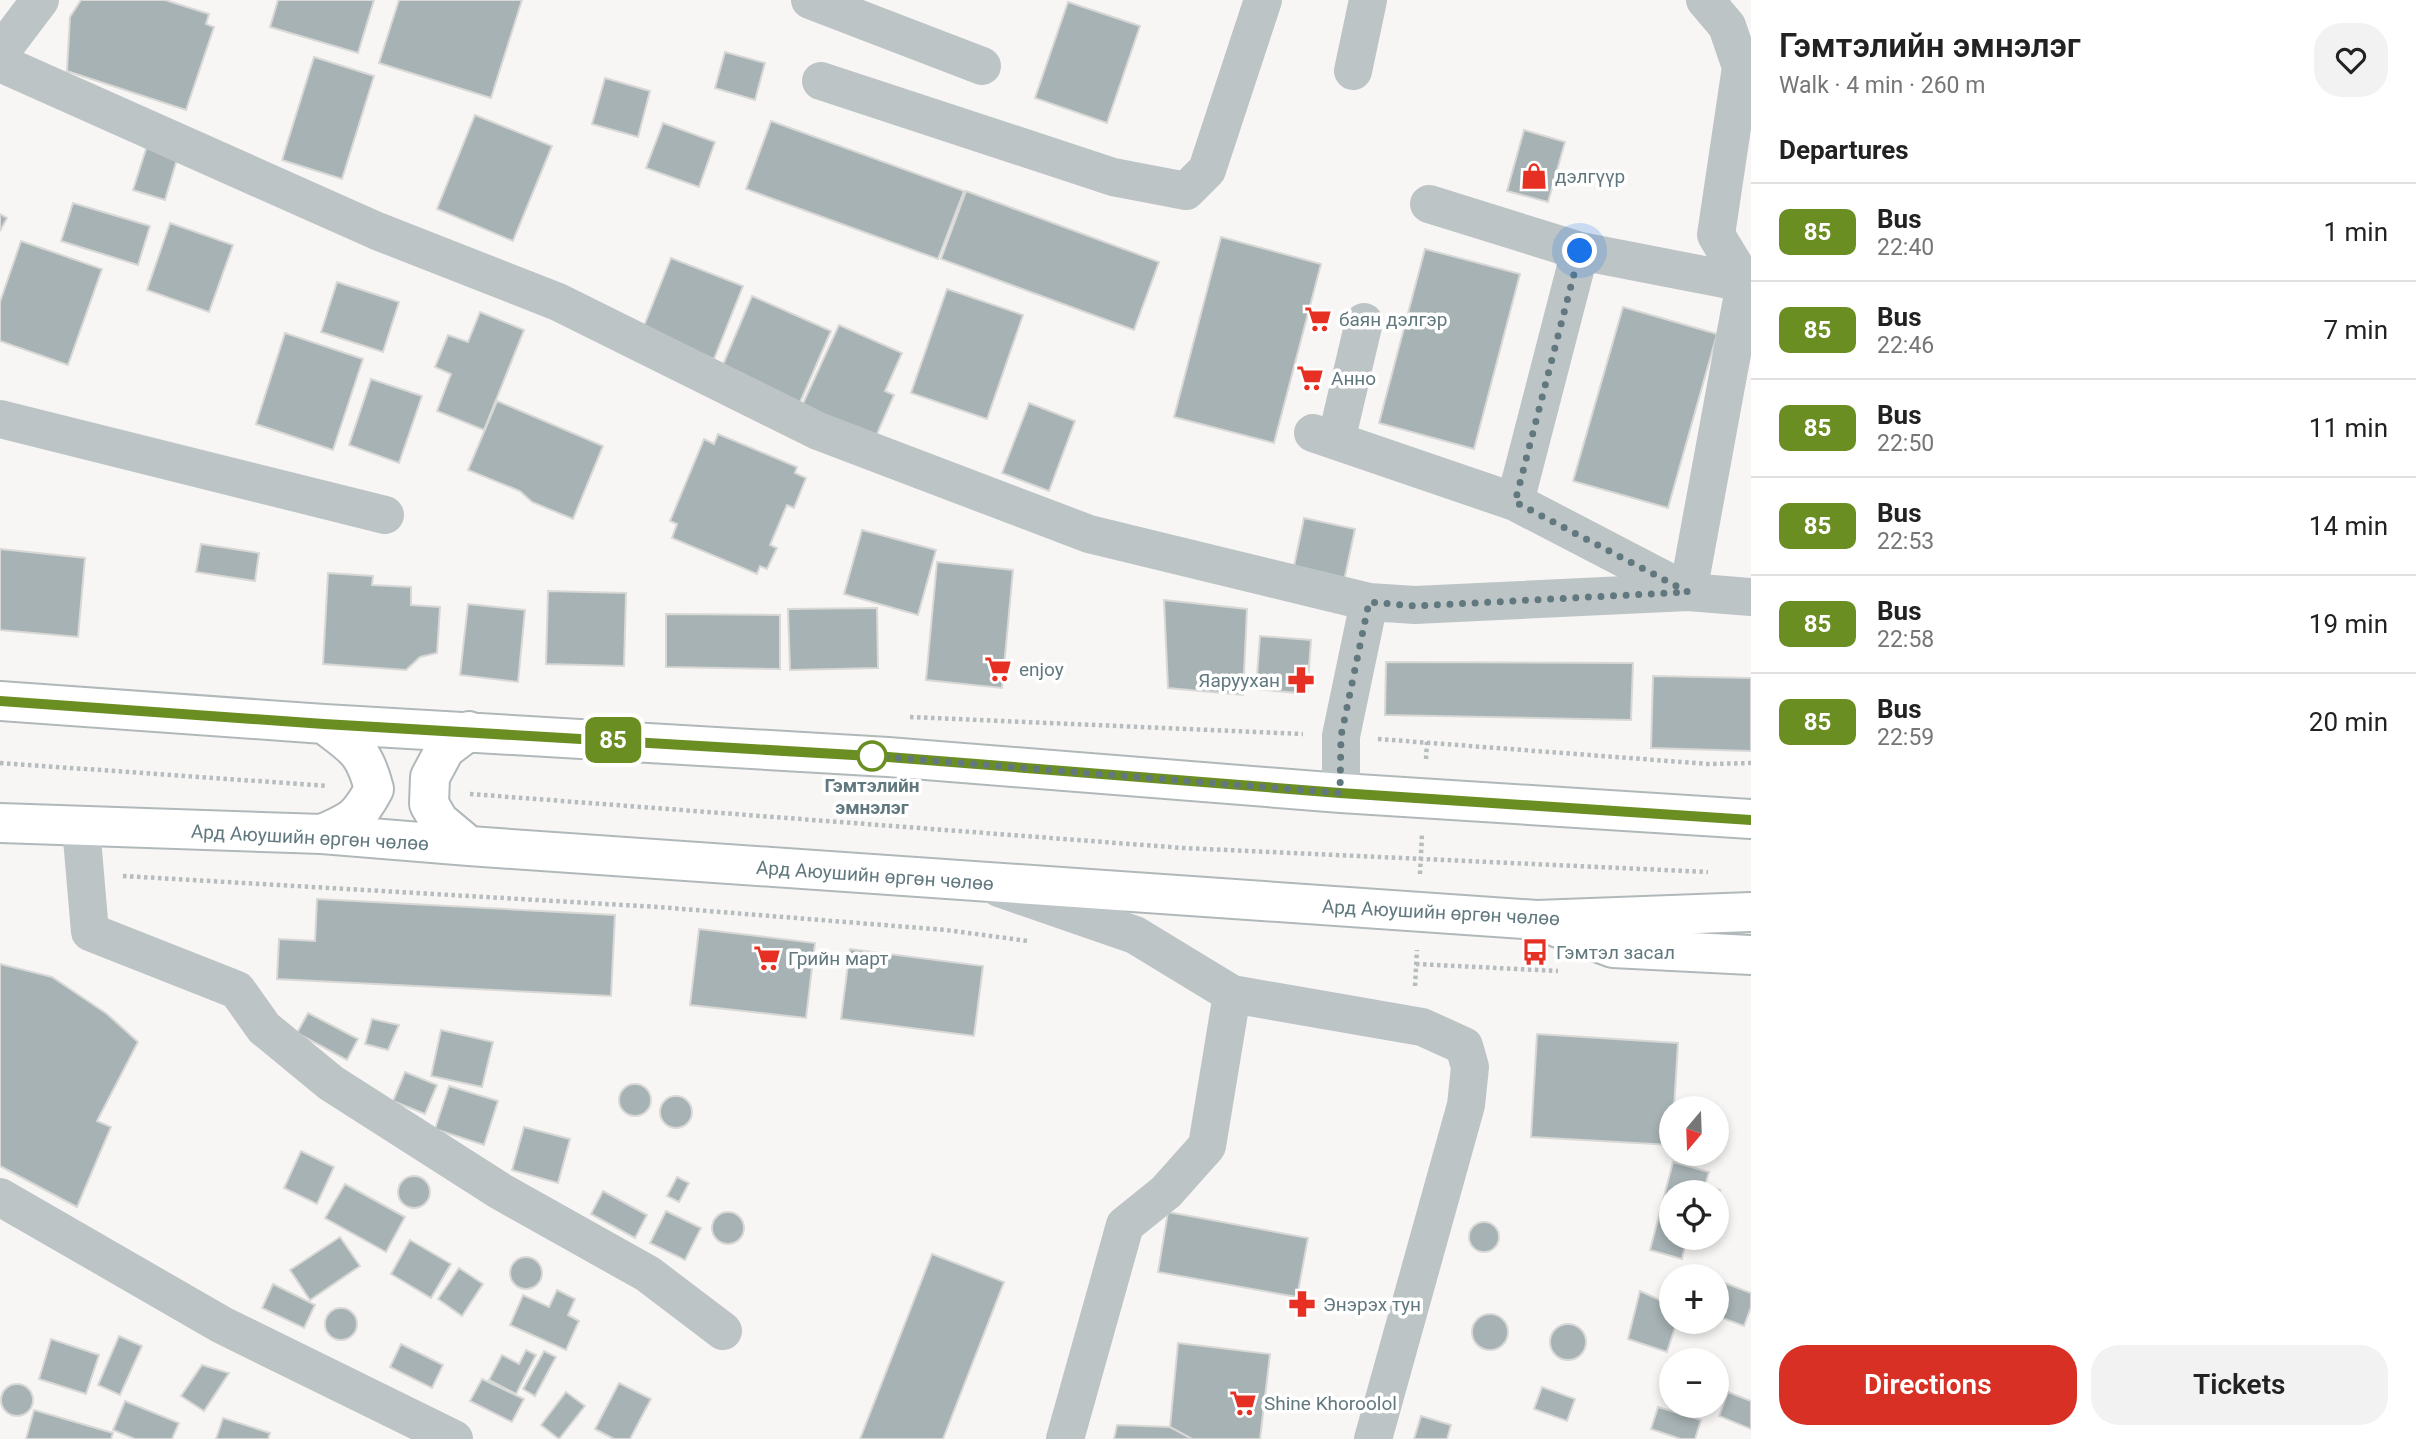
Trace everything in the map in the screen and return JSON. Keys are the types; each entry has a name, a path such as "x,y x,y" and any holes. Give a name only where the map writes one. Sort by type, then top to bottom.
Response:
{"main road":[{"path":"0,701 324,724 888,757 1340,793 1751,820"},
{"path":"322,834 348,823 362,811 374,789 359,751 324,724"},
{"path":"469,731 445,749 430,777 429,804 439,821 469,846"},
{"name":"Ард Аюушийн өргөн чөлөө","path":"0,823 322,834 1537,920 1751,912"},
{"path":"1537,920 1613,948 1751,955"}],"street":[{"path":"0,53 40,0"},
{"path":"810,0 982,66"},
{"path":"821,81 1113,177 1185,191 1207,170 1263,0"},
{"path":"1353,71 1368,0"},
{"path":"1688,592 1748,285 1716,235 1741,67 1728,15"},
{"path":"0,63 377,231 558,302 818,431 1089,534 1369,602 1415,606 1688,592 1751,597"},
{"path":"1429,204 1580,251 1748,285"},
{"path":"1515,502 1580,251"},
{"path":"1364,322 1324,437 1515,502 1688,592"},
{"path":"0,419 385,514"},
{"path":"1340,793 1341,736 1369,602"},
{"path":"81,827 90,932 237,990 264,1028 331,1083 499,1191 648,1274 723,1331"},
{"path":"981,882 1135,934 1232,993 1422,1027 1464,1046 1470,1067 1466,1105 1373,1439"},
{"path":"1065,1439 1125,1225 1166,1192 1207,1146 1232,993"},
{"path":"0,1197 222,1325 454,1439"}],"path":[{"path":"0,763 374,789"},
{"path":"430,791 1183,848 1710,872"},
{"path":"86,875 658,906 946,930 1037,942"}],"building":[{"path":"81,0 165,0 209,14 206,24 214,27 186,110 67,71 70,17"},
{"path":"278,0 374,0 358,53 270,27"},
{"path":"399,0 522,0 491,98 379,63"},
{"path":"1068,2 1140,26 1107,123 1035,98"},
{"path":"725,52 765,63 755,100 715,88"},
{"path":"314,57 374,76 342,179 282,160"},
{"path":"605,78 650,91 638,137 592,124"},
{"path":"475,115 552,146 513,241 437,209"},
{"path":"771,121 964,191 938,259 746,189"},
{"path":"663,123 715,142 699,187 646,168"},
{"name":"дэлгүүр","path":"1524,130 1565,142 1548,202 1507,191"},
{"path":"147,146 178,156 165,200 133,190"},
{"path":"966,191 1159,262 1134,330 941,259"},
{"path":"73,203 150,226 138,265 61,241"},
{"path":"0,214 7,218 0,231"},
{"path":"170,223 233,245 209,312 147,290"},
{"path":"1221,237 1321,264 1274,443 1174,417"},
{"path":"21,241 102,269 68,365 0,341 0,302"},
{"path":"1425,249 1520,274 1474,449 1379,423"},
{"path":"671,258 743,286 714,359 642,331"},
{"path":"337,282 399,302 383,352 321,332"},
{"path":"947,289 1023,315 987,419 911,393"},
{"path":"752,296 831,331 798,407 719,374"},
{"path":"1623,307 1717,334 1668,508 1573,481"},
{"path":"480,312 524,330 484,430 437,411 451,374 435,367 448,335 468,342"},
{"path":"839,325 902,353 885,391 894,395 873,443 800,410"},
{"path":"285,333 363,359 333,450 256,424"},
{"path":"371,379 422,396 399,463 349,445"},
{"path":"497,401 603,446 573,519 532,502 520,491 468,470"},
{"path":"1029,403 1075,421 1049,491 1002,473"},
{"path":"718,434 797,467 795,473 806,478 794,508 787,505 770,545 777,548 767,569 760,566 757,574 672,538 677,524 670,521 704,439 714,444"},
{"path":"1304,518 1355,529 1344,581 1293,571"},
{"path":"862,530 936,550 918,615 844,594"},
{"path":"201,544 259,553 255,581 196,572"},
{"path":"0,549 85,558 78,637 0,630"},
{"path":"937,562 1013,570 1002,688 926,680"},
{"path":"328,573 373,576 372,585 411,587 411,605 440,607 437,653 420,657 406,670 323,664"},
{"path":"548,591 626,593 624,666 546,664"},
{"path":"1164,600 1247,609 1243,695 1168,688"},
{"path":"468,604 525,610 518,682 460,675"},
{"path":"877,608 878,668 790,670 788,609"},
{"path":"666,614 780,615 780,669 666,667"},
{"path":"1260,636 1311,640 1307,694 1256,689"},
{"path":"1386,662 1633,663 1631,720 1385,715"},
{"path":"1653,676 1751,678 1751,751 1651,748"},
{"path":"317,899 615,915 611,996 277,979 279,939 315,941"},
{"path":"699,929 815,943 806,1018 690,1005"},
{"path":"850,949 983,966 974,1036 841,1019"},
{"path":"0,964 52,977 107,1014 138,1042 97,1121 111,1127 77,1207 0,1166"},
{"path":"308,1013 358,1039 347,1060 297,1033"},
{"path":"372,1019 399,1025 388,1050 365,1044"},
{"path":"441,1030 493,1042 482,1087 431,1076"},
{"path":"1537,1034 1678,1043 1675,1096 1659,1096 1659,1144 1531,1137"},
{"path":"405,1072 437,1085 425,1114 393,1101"},
{"path":"635,1084 646,1089 651,1100 646,1111 635,1116 624,1111 619,1100 624,1089"},
{"path":"449,1086 498,1101 484,1145 435,1129"},
{"path":"676,1096 687,1101 692,1112 687,1123 676,1128 665,1123 660,1112 665,1101"},
{"path":"524,1127 570,1139 558,1183 512,1170"},
{"path":"301,1151 334,1167 317,1204 284,1188"},
{"path":"1672,1166 1687,1166 1709,1172 1707,1180 1668,1180"},
{"path":"414,1176 425,1181 430,1192 425,1203 414,1208 403,1203 398,1192 403,1181"},
{"path":"677,1177 689,1183 679,1202 667,1196"},
{"path":"345,1184 405,1217 386,1252 325,1218"},
{"path":"603,1191 647,1215 635,1238 591,1214"},
{"path":"666,1211 701,1228 685,1260 650,1243"},
{"path":"728,1212 739,1217 744,1228 739,1239 728,1244 717,1239 712,1228 717,1217"},
{"path":"1168,1212 1308,1238 1297,1297 1158,1272"},
{"path":"1659,1216 1659,1250 1684,1250 1682,1259 1650,1250"},
{"path":"1484,1222 1495,1226 1499,1237 1495,1248 1484,1252 1473,1248 1469,1237 1473,1226"},
{"path":"340,1237 360,1266 310,1300 290,1270"},
{"path":"410,1240 451,1264 431,1298 391,1274"},
{"path":"932,1254 1004,1282 943,1439 860,1439"},
{"path":"526,1257 537,1262 542,1273 537,1284 526,1289 515,1284 510,1273 515,1262"},
{"path":"459,1268 483,1284 462,1316 438,1299"},
{"path":"273,1284 315,1305 304,1328 262,1308"},
{"path":"1729,1285 1751,1293 1751,1307 1744,1326 1729,1320"},
{"path":"557,1290 575,1299 568,1315 579,1321 566,1350 510,1325 523,1295 549,1307"},
{"path":"1640,1291 1659,1300 1659,1334 1673,1334 1668,1348 1659,1349 1628,1339"},
{"path":"341,1308 352,1313 357,1324 352,1335 341,1340 330,1335 325,1324 330,1313"},
{"path":"1490,1314 1503,1319 1508,1332 1503,1345 1490,1350 1477,1345 1472,1332 1477,1319"},
{"path":"1568,1324 1581,1329 1586,1342 1581,1355 1568,1360 1555,1355 1550,1342 1555,1329"},
{"path":"119,1336 142,1346 120,1395 98,1385"},
{"path":"51,1339 99,1355 86,1394 39,1379"},
{"path":"1178,1343 1270,1354 1260,1439 1192,1439 1170,1427"},
{"path":"401,1344 443,1365 432,1388 390,1367"},
{"path":"526,1350 536,1355 516,1394 489,1380 502,1355 519,1364"},
{"path":"544,1351 556,1357 535,1396 523,1389"},
{"path":"202,1365 229,1373 204,1411 181,1396"},
{"path":"482,1379 524,1399 512,1422 470,1401"},
{"path":"619,1383 651,1399 630,1439 614,1439 595,1429"},
{"path":"17,1384 28,1389 33,1400 28,1411 17,1416 6,1411 1,1400 6,1389"},
{"path":"1542,1387 1575,1399 1567,1421 1534,1409"},
{"path":"566,1392 585,1406 559,1439 541,1425"},
{"path":"1729,1392 1751,1401 1751,1429 1724,1418 1729,1418"},
{"path":"125,1401 179,1423 172,1439 135,1439 113,1430"},
{"path":"1658,1407 1659,1418 1701,1420 1695,1439 1681,1439 1651,1429"},
{"path":"34,1410 113,1433 111,1439 26,1439"},
{"path":"1421,1416 1451,1425 1447,1439 1414,1439"},
{"path":"223,1418 270,1433 268,1439 216,1439"},
{"path":"1117,1425 1170,1427 1192,1439 1114,1439"}],"bus line":[{"name":"85","path":"0,701 324,724 888,757 1340,793 1751,820"}],"place":[{"name":"дэлгүүр","path":"1534,176"},
{"name":"баян дэлгэр","path":"1318,319"},
{"name":"Анно","path":"1310,378"},
{"name":"enjoy","path":"998,669"},
{"name":"Яаруухан","path":"1301,680"},
{"name":"Гэмтэлийн эмнэлэг","path":"872,756"},
{"name":"Гэмтэл засал","path":"1535,952"},
{"name":"Грийн март","path":"767,958"},
{"name":"Энэрэх тун","path":"1302,1304"},
{"name":"Shine Khoroolol","path":"1243,1403"}],"route":[{"path":"872,756 860,755 1340,793 1341,736 1369,602 1415,606 1688,592 1515,502 1580,251"}]}
